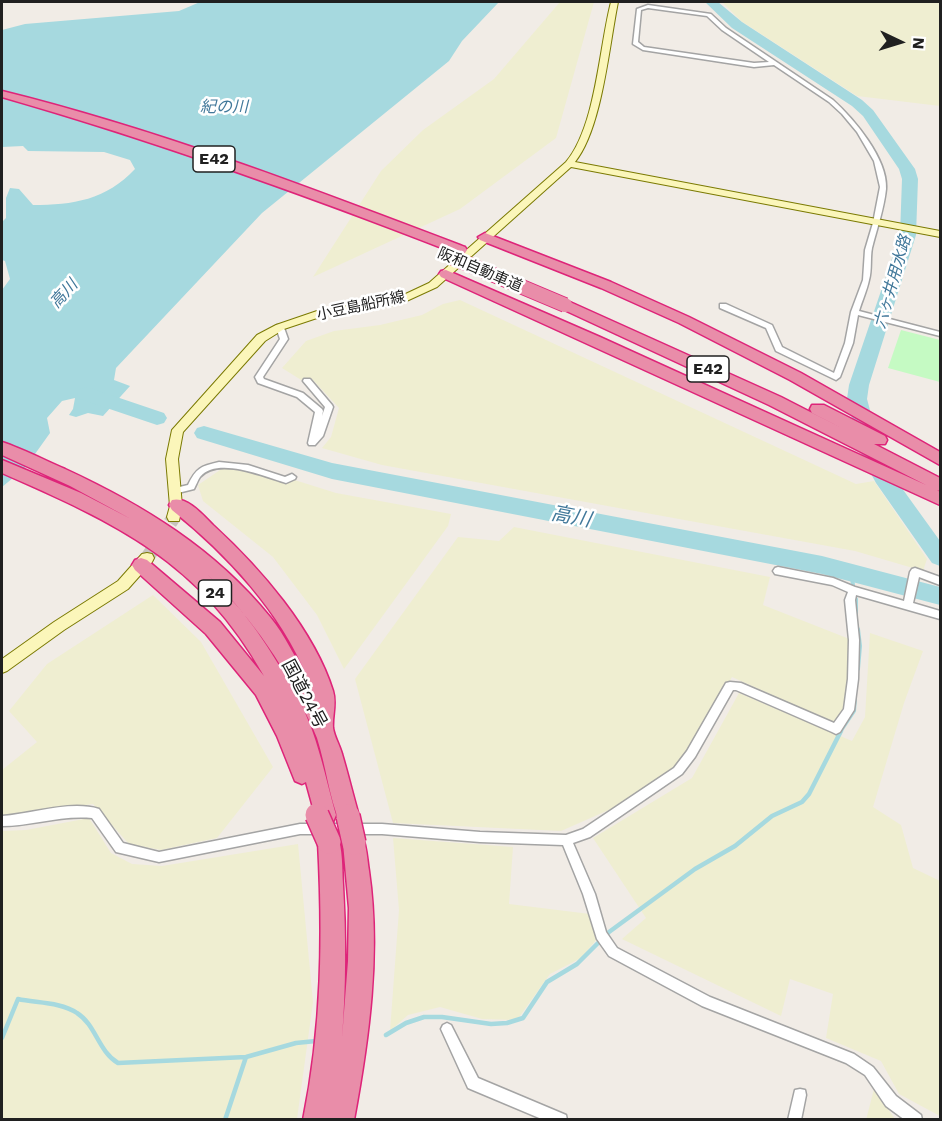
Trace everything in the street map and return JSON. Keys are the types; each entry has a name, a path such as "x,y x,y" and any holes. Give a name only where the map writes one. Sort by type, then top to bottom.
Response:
{"highway":[{"name":"阪和自動車道","path":"2,94 188,150 456,254 569,301 701,366 847,430 893,453 940,470"},
{"name":"阪和自動車道","path":"2,102 177,156 416,238"},
{"path":"485,237 644,301 730,342 845,402 940,459"},
{"path":"446,274 595,340 940,500"},
{"name":"国道24号","path":"2,448 97,500 210,588 254,642 292,727"},
{"name":"阪和自動車道","path":"893,453 940,484"},
{"name":"国道24号","path":"2,466 147,518 180,540 225,578 264,623 318,699 354,843 361,906 357,1009 348,1086 341,1119"},
{"name":"24","path":"175,505 204,524 237,557 299,639 318,699"},
{"name":"24","path":"144,562 213,628 264,689 292,727 321,814 329,842 335,916 334,997 316,1119"}],"main road":[{"name":"小豆島船所線","path":"175,505 172,443 178,430 261,338 280,327 321,313 400,301 433,285 569,164 578,153 589,130 614,2"},
{"path":"569,164 940,234"},
{"path":"2,667 59,626 123,585 144,562"}],"street":[{"path":"723,306 769,327 779,349 836,377 849,343 855,312 866,280 868,250 883,187 877,161 844,113 775,63 724,29 709,15 648,6 639,9 635,44 643,48 754,65 775,63"},
{"path":"855,312 940,334"},
{"path":"280,327 284,339 259,376 261,381 300,395 319,411 312,443 319,436 329,407 307,381"},
{"path":"175,505 191,487 193,479 205,469 219,465 245,466 286,480 292,477"},
{"path":"778,572 833,582 853,590 908,603 940,615"},
{"path":"908,603 915,572 940,581"},
{"path":"2,821 22,821 81,811 95,813 120,848 159,857 300,829 382,829 480,837 566,840 586,833 678,771 691,754 730,686 737,686 836,729 849,710 853,679 854,640 850,600 853,590"},
{"path":"566,840 590,894 602,937 614,952 706,1002 850,1058 869,1071 891,1101 916,1119"},
{"path":"447,1029 473,1083 561,1119"},
{"path":"794,1119 800,1095"}],"green space":[{"path":"560,2 594,2 556,138 460,209 313,277 381,171 423,130 494,79"},
{"path":"722,2 940,2 940,106 857,96 741,21"},
{"path":"460,300 856,484 874,481 927,559 923,571 855,551 382,465 322,448 331,437 339,408 312,379 306,383 282,368 306,341 334,331 380,325 422,315 443,304"},
{"path":"901,330 940,340 940,382 888,368"},
{"path":"253,467 336,493 451,514 448,526 344,669 317,615 273,557 203,501 198,485 223,468"},
{"path":"514,527 770,577 763,605 852,640 846,707 834,723 732,677 696,740 676,767 611,809 561,831 393,823 355,679 458,537 499,541"},
{"path":"153,595 201,642 273,767 217,838 161,850 129,844 93,804 2,816 2,770 37,742 9,711 47,664"},
{"path":"870,633 923,651 904,703 873,807 901,825 913,868 940,881 940,1116 899,1094 881,1061 826,1038 833,994 790,979 781,1016 622,939 646,918 593,838 692,778 739,693 852,741 865,717"},
{"path":"89,818 111,853 132,864 162,866 298,844 313,1002 297,1119 2,1120 2,831 26,830"},
{"path":"393,838 513,847 509,904 590,914 597,939 581,958 550,974 517,1020 482,1019 440,1007 408,1015 390,1031 399,910"},
{"path":"874,1089 895,1119 896,1119 866,1120"}],"water":[{"name":"紀の川","path":"200,2 499,2 462,41 449,61 262,213 116,368 114,380 130,386 103,416 88,413 76,417 69,415 75,398 62,401 47,418 50,433 25,468 2,487 2,290 10,279 5,261 2,260 2,222 6,218 6,198 10,188 19,189 33,205 62,204 101,194 135,169 130,160 104,152 28,151 23,146 2,147 2,30 25,24 179,11"}],"waterway":[{"name":"六ヶ井用水路","path":"711,2 737,25 857,103 868,113 907,169 910,179 908,235 859,385 857,399 873,459 883,478 940,557"},
{"name":"高川","path":"87,394 157,418"},
{"name":"高川","path":"204,433 332,471 822,565 940,596"},
{"path":"851,571 853,585"},
{"path":"856,599 856,613"},
{"path":"858,629 860,646 858,669"},
{"path":"840,732 854,711 855,698"},
{"path":"386,1035 406,1023 424,1017 442,1017 491,1024 507,1023 523,1018 547,982 577,964 609,932 695,869 735,846 772,816 802,802 809,794 841,731"},
{"path":"2,1038 18,999 71,1009 89,1024 106,1052 118,1063 246,1057"},
{"path":"246,1057 296,1043 316,1041"},
{"path":"225,1120 246,1057"}],"tunnel":[{"path":"147,558 174,517"}]}
